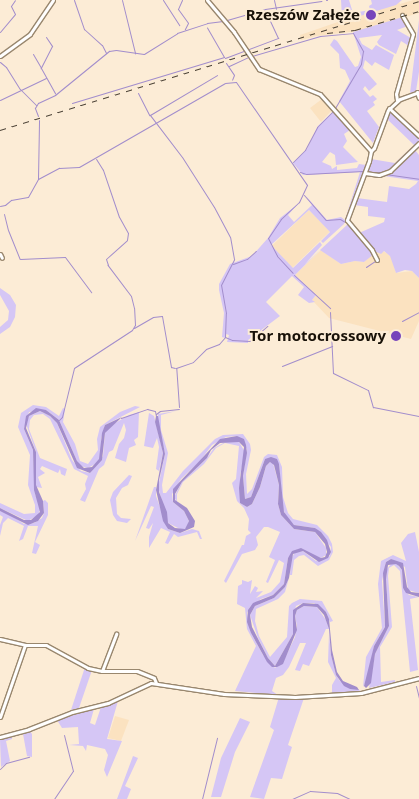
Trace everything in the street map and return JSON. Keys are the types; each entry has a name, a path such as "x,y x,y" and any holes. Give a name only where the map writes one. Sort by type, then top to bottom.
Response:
{"street":[{"path":"0,56 30,34 53,0"},
{"path":"207,0 234,32 259,69 320,94 370,151"},
{"path":"397,100 396,94 413,34 402,16"},
{"path":"377,260 372,250 347,221 365,173 370,151 389,108 397,100 418,92 419,98"},
{"path":"389,108 419,136"},
{"path":"365,173 379,174 390,170 419,143"},
{"path":"102,671 116,634"},
{"path":"0,639 25,645 46,645 88,668 102,671 137,671 154,678 156,683"},
{"path":"0,717 25,645"},
{"path":"0,737 28,729 72,712 108,703 144,686 156,683 225,694 295,697 361,693 419,678"}],"shaded area":[{"path":"341,0 349,0 353,13 370,10 371,0 402,0 396,5 347,20 345,17 342,18"},
{"path":"419,0 419,13 358,31 316,36 301,40 300,35 399,1 400,4"},
{"path":"403,17 408,26 397,30 411,38 409,46 401,41 396,54 379,45 377,42 382,35 359,38 362,44 372,50 376,45 394,55 389,70 375,62 372,66 365,60 363,68 377,84 369,91 365,86 363,89 370,97 373,95 377,99 373,102 375,105 367,111 379,127 373,143 339,101 350,81 345,70 340,68 339,54 330,45 334,39 337,41 355,67 358,66 361,57 353,32"},
{"path":"419,20 419,72 416,91 410,93"},
{"path":"322,99 332,110 321,122 310,108"},
{"path":"390,109 419,137 419,142 410,153 387,171 380,174 367,172 371,159 395,163 414,145 386,118"},
{"path":"334,111 350,130 344,134 347,141 343,147 358,162 336,165 335,155 330,152 322,162 331,166 332,169 337,166 337,170 357,168 359,164 366,165 344,224 323,243 321,241 330,232 309,210 271,245 293,268 320,242 322,245 305,264 319,251 295,275 316,295 312,300 315,302 309,303 298,295 304,287 292,276 266,302 280,316 248,340 248,343 227,342 229,335 226,334 225,338 222,337 224,313 219,284 230,264 252,256 268,238 280,218 298,204 288,215 294,222 312,205 306,196 327,220 341,217 345,220 360,172 303,175 293,163 307,149 318,126"},
{"path":"415,150 419,155 419,278 412,271 405,270 396,273 390,256 384,251 381,254 374,251 359,233 384,222 385,218 368,216 368,207 354,205 357,198 387,202 389,186 409,189 416,184 418,181 383,176"},
{"path":"309,210 330,232 292,268 272,246"},
{"path":"348,224 374,254 364,262 355,261 341,264 320,250"},
{"path":"321,250 341,264 355,261 364,262 375,251 383,251 391,256 396,273 412,271 419,278 419,321 411,339 329,318 312,300 316,295 295,275"},
{"path":"0,288 10,295 16,305 15,317 10,327 0,334 0,327 8,320 9,311 0,295"},
{"path":"33,405 46,407 59,416 63,408 65,409 63,422 75,444 80,461 88,464 98,450 97,439 100,427 120,412 135,406 140,407 105,425 101,439 101,456 97,463 88,468 80,466 59,420 46,410 29,412 24,429 33,450 35,494 41,508 38,515 28,521 0,508 0,503 24,514 35,513 35,505 28,485 30,455 18,427 21,413"},
{"path":"36,408 46,410 59,420 77,461 84,468 92,467 99,459 102,433 105,425 122,417 105,433 102,460 90,473 77,468 57,423 50,416 40,411 29,416 26,428 36,452 36,485 43,501 44,513 38,521 28,525 0,511 0,508 24,520 31,520 40,512 34,490 33,450 24,429 26,416"},
{"path":"40,411 50,416 57,423 72,460 81,471 90,473 103,456 105,433 110,426 129,415 139,412 138,437 134,440 136,445 129,448 126,462 115,458 119,444 124,438 126,430 124,423 113,450 109,452 104,465 99,469 85,502 80,500 86,489 85,484 88,476 74,469 50,419 43,414 34,415 30,420 29,429 40,458 67,469 65,476 61,474 60,469 58,473 42,466 40,469 45,473 38,477 42,488 36,487 36,452 26,424 29,416"},
{"path":"176,411 161,415 161,430 168,453 162,485 163,493 166,493 183,471 215,439 223,435 243,434 250,444 251,450 246,474 247,494 252,489 264,457 268,454 277,455 282,467 283,497 288,513 293,519 317,525 328,536 333,552 329,560 318,566 304,555 299,556 294,560 292,575 290,575 291,559 295,552 303,551 316,561 330,556 331,547 315,528 294,525 288,520 282,507 279,464 265,459 251,497 245,499 243,476 247,449 237,436 226,437 212,445 200,461 181,479 172,494 173,502 184,511 189,521 187,528 182,530 168,523 158,487 165,454 158,424 158,414"},
{"path":"149,413 154,416 163,453 159,471 156,469 159,447 157,438 153,448 144,446"},
{"path":"156,416 158,416 165,454 159,480 159,492 167,512 168,523 175,528 185,529 189,521 184,511 173,502 173,489 220,439 237,436 244,439 247,453 243,476 245,499 251,497 265,459 271,457 277,459 284,512 294,525 315,528 321,532 327,540 331,552 328,558 319,562 303,551 293,554 289,578 285,587 274,598 255,606 250,615 252,627 268,658 275,666 293,634 293,610 303,603 318,604 326,612 329,619 332,650 337,672 343,681 357,687 359,690 344,686 336,675 331,655 329,629 324,615 317,607 304,606 297,610 295,616 297,630 283,664 277,667 272,667 267,662 251,633 247,622 248,610 253,603 273,595 284,584 288,558 292,551 301,548 321,558 325,557 327,552 325,544 315,532 294,529 281,515 278,504 279,485 274,465 270,462 266,466 260,487 252,504 247,507 240,503 239,488 244,447 239,442 220,443 211,450 207,458 182,482 175,494 175,500 187,508 195,521 194,527 180,533 168,529 163,521 156,490 163,453 155,422"},
{"path":"227,441 239,442 245,452 240,476 240,503 247,507 252,504 260,487 266,466 270,462 273,463 279,485 278,504 281,515 294,529 315,532 326,548 326,555 321,558 298,549 288,558 284,584 273,595 261,599 250,607 247,613 251,633 263,655 275,668 284,660 295,637 297,626 295,616 297,610 304,606 317,607 326,620 329,629 326,629 309,666 303,664 300,671 295,670 306,643 300,643 289,667 283,675 276,678 272,691 278,695 235,691 256,646 247,629 245,608 237,604 238,586 242,584 242,580 248,582 252,580 250,594 255,586 258,588 256,592 263,591 256,598 271,592 280,582 284,563 279,560 268,583 266,582 275,560 269,557 280,532 264,527 256,537 258,545 255,550 242,554 226,583 224,581 242,545 244,545 246,536 251,533 248,530 249,519 244,508 237,501 232,483 236,479 239,446 225,443 216,448 204,464 183,482 177,494 177,502 174,497 182,482 207,458 214,448"},
{"path":"129,475 132,476 128,485 122,488 116,498 117,514 121,518 131,519 127,523 117,521 113,515 110,500 113,492"},
{"path":"154,487 156,487 156,496 168,529 180,533 192,529 199,531 202,539 200,539 197,532 178,537 174,534 168,544 165,543 170,532 161,528 149,548 149,537 153,523 149,529 146,528 154,507 151,506 135,541"},
{"path":"45,500 48,503 48,515 35,542 40,545 36,554 32,553 38,526 28,526 23,539 19,541 24,526 8,518 3,523 0,536 0,525 3,517 0,515 0,511 8,513 24,524 34,523 42,518 44,513 43,501"},
{"path":"415,532 419,552 419,593 408,590 405,567 391,559 386,562 382,581 385,627 374,646 368,678 363,687 366,657 382,628 378,584 381,561 393,555 406,561 401,543 408,534"},
{"path":"391,559 403,563 407,587 411,592 419,593 419,597 406,593 403,588 402,570 399,566 396,564 388,565 386,579 389,626 375,654 371,683 366,688 364,686 374,646 385,627 383,573 386,562"},
{"path":"391,564 397,564 402,570 403,588 409,595 419,597 410,599 418,670 410,672 400,571 394,565 389,568 388,576 392,627 380,647 381,682 395,680 395,682 369,688 375,654 389,626 386,579 387,569"},
{"path":"289,578 285,592 278,599 256,609 255,621 259,636 270,657 287,637 289,606 292,603 300,599 322,601 333,621 330,622 326,612 314,603 303,603 296,606 293,618 293,634 275,666 268,658 258,638 250,615 255,606 274,598 285,587"},
{"path":"329,634 331,655 336,675 340,681 361,691 332,693 332,685 336,678 328,662"},
{"path":"85,667 92,670 79,708 71,710"},
{"path":"279,697 304,698 288,745 292,747 282,779 271,778 264,799 250,797 274,730 270,727"},
{"path":"118,701 107,739 122,741 107,777 104,770 108,755 105,749 87,745 86,751 83,746 69,745 79,744 78,727 62,728 57,720 94,709 90,723 95,725 101,707"},
{"path":"115,716 129,720 121,741 108,738"},
{"path":"240,718 250,722 235,752 221,797 211,797 221,758"},
{"path":"29,730 32,734 32,757 27,756 23,734 12,737 12,739 6,741 10,761 1,767 0,740"},
{"path":"133,756 138,758 125,786 131,789 127,799 117,799"}],"waterway":[{"path":"0,32 15,14 11,6 15,0"},
{"path":"74,0 84,29 102,45 106,53"},
{"path":"122,0 135,53"},
{"path":"163,0 179,25"},
{"path":"182,0 178,9 188,23 185,29"},
{"path":"274,0 276,9"},
{"path":"227,20 265,9 321,1"},
{"path":"225,58 278,38 266,12"},
{"path":"38,116 35,108 38,103 55,95 109,51 116,50 144,54 177,33 207,23 223,21"},
{"path":"72,103 224,57 207,27"},
{"path":"252,56 320,36 353,33 363,51 361,64 335,108"},
{"path":"46,37 52,46 41,68 55,93"},
{"path":"33,54 41,68"},
{"path":"229,66 248,57"},
{"path":"0,62 6,67 20,89 36,105"},
{"path":"226,63 234,75 232,80"},
{"path":"179,407 176,368 193,362 206,349 219,344 225,337 226,313 221,285 234,259 230,237 214,207 182,157 150,115 217,75"},
{"path":"0,100 46,78"},
{"path":"38,179 59,168 79,167 225,83 236,82 307,185 299,202 281,219 268,238 277,256 293,273"},
{"path":"138,93 149,115"},
{"path":"293,162 305,150 317,127 333,111"},
{"path":"0,206 5,205 11,200 28,197 38,179 39,120"},
{"path":"59,420 62,417 74,368 132,330 135,325 131,296 108,265 106,259 127,240 128,233 119,217 103,170 96,159"},
{"path":"300,172 306,174 363,171"},
{"path":"367,172 383,172"},
{"path":"385,174 419,179"},
{"path":"304,195 326,220 340,219 345,222"},
{"path":"4,214 8,230 20,259 65,257 91,292"},
{"path":"347,224 365,243"},
{"path":"233,264 247,259 256,251"},
{"path":"366,267 375,261"},
{"path":"294,275 330,308"},
{"path":"330,312 333,373 368,390 373,407 419,416"},
{"path":"402,321 419,312"},
{"path":"134,328 153,317 162,316 171,367 175,368"},
{"path":"225,337 232,340 250,341 267,326"},
{"path":"282,366 332,346"},
{"path":"121,418 147,409 155,411 156,416"},
{"path":"156,414 160,411 179,409"},
{"path":"416,686 419,698"},
{"path":"54,799 73,771 64,735"},
{"path":"202,799 217,738"},
{"path":"0,769 6,763 29,757"},
{"path":"292,799 310,791 337,793 350,799"}],"railway":[{"path":"0,130 419,1"},
{"path":"327,33 355,30 419,11"}],"place":[{"name":"Rzeszów Załęże","path":"371,15"},
{"name":"Tor motocrossowy","path":"396,336"}]}
